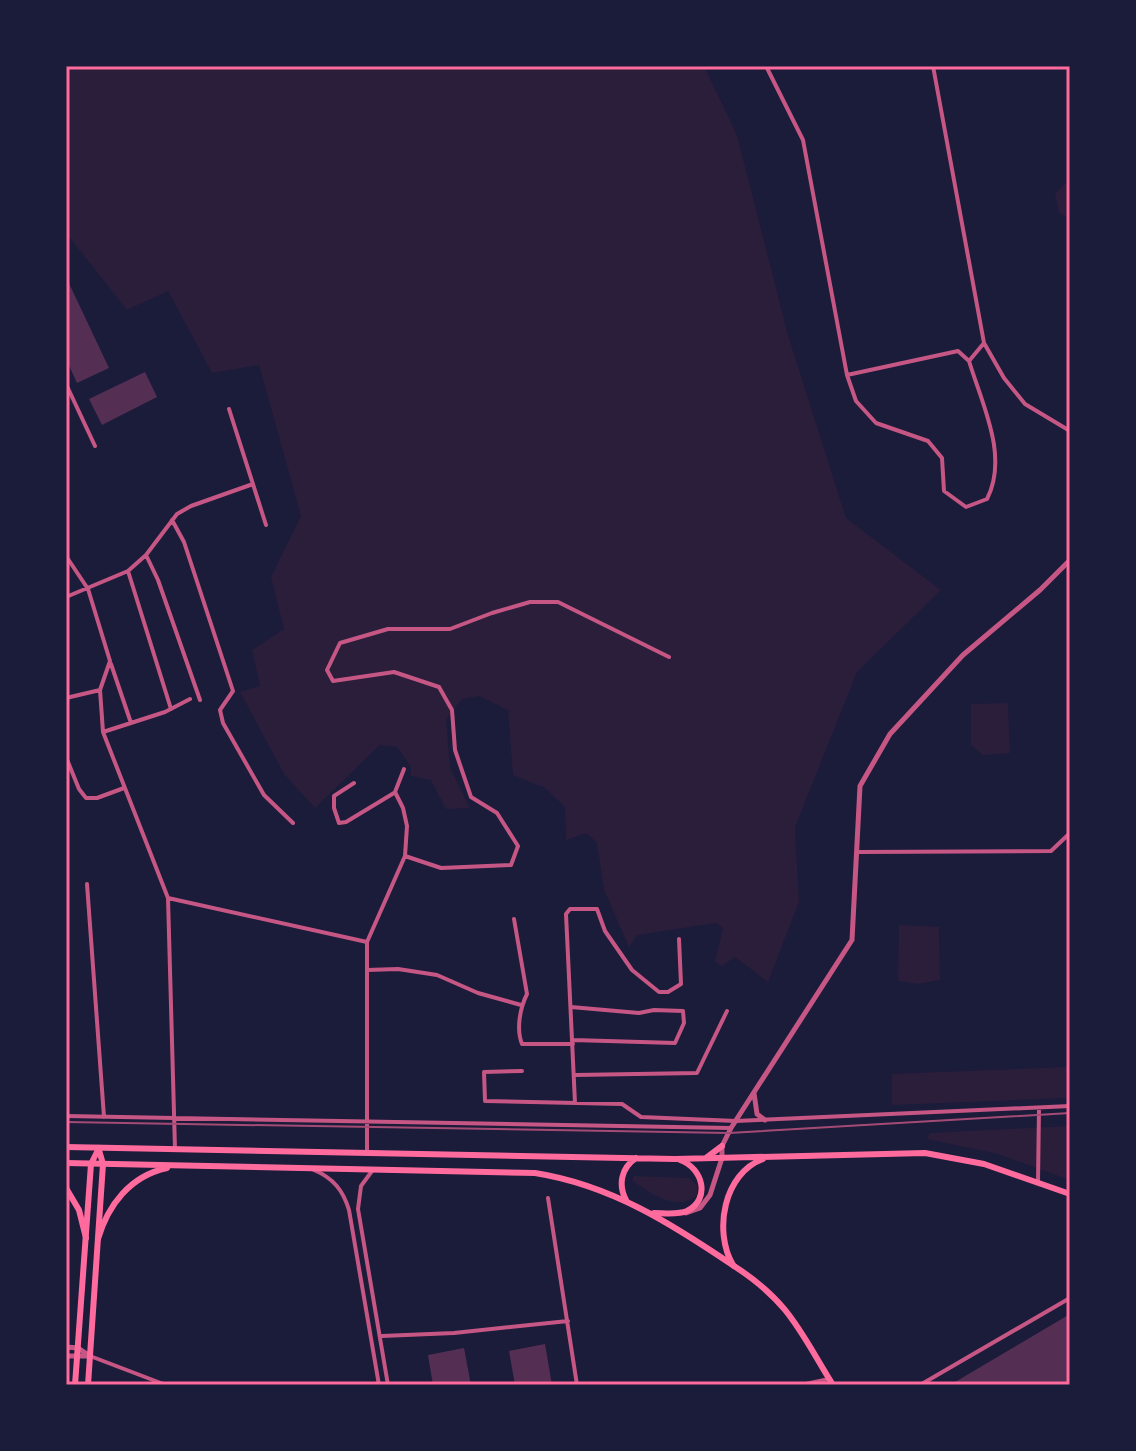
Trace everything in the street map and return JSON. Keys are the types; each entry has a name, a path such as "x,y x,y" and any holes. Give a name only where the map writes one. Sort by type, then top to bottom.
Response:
{"main road":[{"path":"706,1158 722,1146"},
{"path":"66,1147 675,1159 925,1153 984,1164 1070,1194"},
{"path":"75,1385 91,1164 99,1148"},
{"path":"88,1385 103,1164 99,1148"},
{"path":"734,1266 724,1242 728,1201 738,1175 747,1166 770,1156"},
{"path":"626,1200 622,1193 622,1176 629,1163 636,1158"},
{"path":"650,1212 684,1213 697,1202 702,1188 698,1173 693,1167 675,1159"},
{"path":"66,1163 535,1173 582,1183 650,1212 772,1294 791,1315 831,1382"},
{"path":"98,1239 110,1207 131,1185 161,1169 177,1166"},
{"path":"66,1188 79,1210 86,1238"}],"street":[{"path":"766,66 803,140 847,375 856,401 876,423 928,441 942,458 944,491 966,507 987,499 995,484 996,455 990,425 969,361 958,351 847,375"},
{"path":"933,66 984,343 1004,378 1025,404 1070,431"},
{"path":"969,361 984,343"},
{"path":"66,384 95,446"},
{"path":"229,409 266,525"},
{"path":"66,597 128,571 146,555 172,520 191,506 253,484"},
{"path":"172,520 184,542 233,691 220,710 223,723 264,795 293,823"},
{"path":"146,555 158,580 200,700"},
{"path":"66,556 88,589 131,723"},
{"path":"684,1213 700,1208 706,1202 722,1158 722,1146 731,1128 852,940 860,786 890,734 963,655 1040,590 1070,560"},
{"path":"128,571 171,709"},
{"path":"405,856 441,868 511,865 518,846 497,813 471,797 455,750 452,710 439,687 394,672 333,681 327,670 340,643 388,629 450,629 530,602 558,602 669,657"},
{"path":"110,661 100,690 103,732 168,898 175,1149"},
{"path":"66,698 100,690"},
{"path":"103,732 171,709 190,699"},
{"path":"66,757 86,798 97,798 125,787"},
{"path":"354,783 334,796 339,823 346,822 395,792 404,769"},
{"path":"367,1153 367,942 405,856 407,826 395,792"},
{"path":"858,852 1051,851 1070,833"},
{"path":"87,884 104,1117"},
{"path":"168,898 367,942"},
{"path":"575,1103 566,914 570,909 597,909 605,931 632,970 659,992 668,992 681,984 679,939"},
{"path":"514,919 527,994 521,1005 519,1038 522,1044 675,1043 684,1023 683,1011 639,1013 571,1007"},
{"path":"367,970 398,969 437,975 478,993 521,1005"},
{"path":"575,1075 697,1073 727,1011"},
{"path":"522,1071 484,1072 485,1101 622,1104 641,1117 736,1121 1070,1106"},
{"path":"754,1092 754,1108 765,1120"},
{"path":"1038,1182 1039,1108"},
{"path":"66,1116 731,1128"},
{"path":"312,1169 332,1180 340,1189 349,1210 379,1385"},
{"path":"372,1171 361,1186 358,1209 388,1385"},
{"path":"548,1198 577,1385"},
{"path":"920,1385 1070,1298"},
{"path":"382,1336 454,1333 568,1321"},
{"path":"66,1347 78,1348 90,1356 166,1385"},
{"path":"66,1356 90,1356"},
{"path":"801,1385 831,1382"}],"shaded area":[{"path":"66,66 704,66 737,135 788,335 846,518 941,590 857,672 795,827 799,902 768,982 735,957 722,966 715,962 723,928 716,923 637,935 629,947 604,890 597,843 586,833 566,840 565,807 545,788 513,775 508,710 479,696 462,699 446,719 450,768 470,808 446,809 431,780 411,776 411,767 397,747 380,745 315,808 284,774 240,692 260,686 252,650 284,629 271,577 301,516 259,365 212,373 168,291 127,310 66,233"},
{"path":"1070,178 1070,219 1059,213 1055,194"},
{"path":"1008,703 1010,753 983,755 971,745 971,704"},
{"path":"899,925 939,927 940,980 918,984 898,981"},
{"path":"1067,1067 1068,1098 892,1105 892,1074"},
{"path":"1070,1126 1070,1180 998,1154 927,1139 930,1133"},
{"path":"634,1176 689,1178 697,1185 697,1195 690,1200 673,1202 632,1180"}],"building":[{"path":"66,277 109,368 77,383 66,359"},
{"path":"145,372 157,397 102,425 89,399"},
{"path":"1070,1314 1070,1385 950,1385"},
{"path":"545,1344 552,1385 515,1385 509,1351"},
{"path":"464,1348 471,1385 433,1385 428,1355"}],"tram line":[{"path":"66,1122 729,1133 1070,1113"}]}
